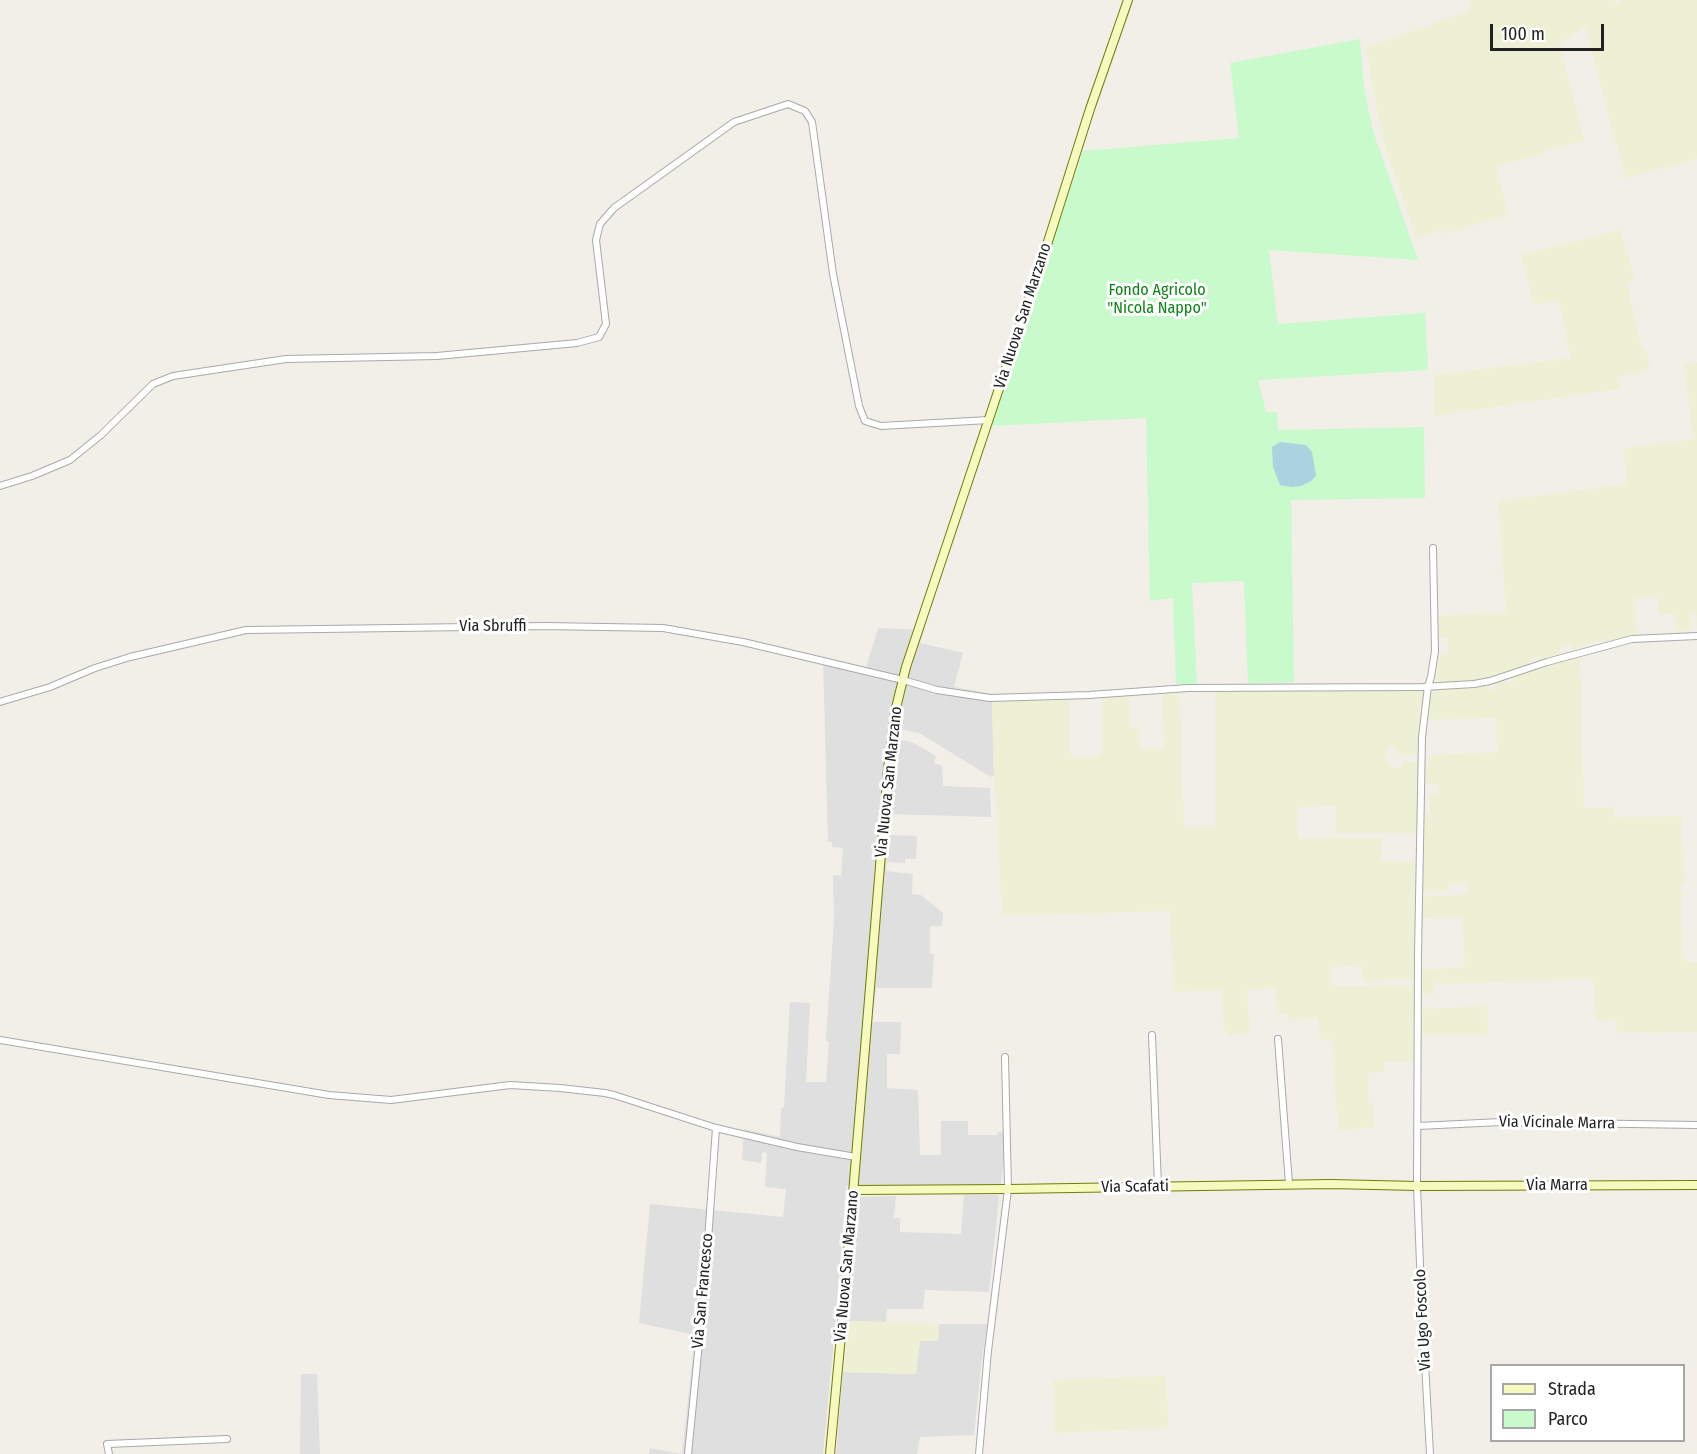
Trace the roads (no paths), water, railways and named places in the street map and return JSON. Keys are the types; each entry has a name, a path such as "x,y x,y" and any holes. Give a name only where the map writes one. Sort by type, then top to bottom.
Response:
{"street":[{"name":"Via Nuova San Marzano","path":"830,1454 894,712 1086,119 1128,0"},
{"path":"0,486 70,460 101,435 153,384 173,376 286,359 437,356 577,343 599,337 606,324 596,240 600,224 614,208 734,122 788,104 805,111 813,122 833,274 859,406 866,421 881,426 989,420"},
{"name":"Via Ugo Foscolo","path":"1430,1454 1417,1186 1419,836 1422,737 1435,651 1433,548"},
{"name":"Via Sbruffi","path":"0,702 50,687 95,668 130,657 246,630 663,628 743,642 937,690 990,698 1089,695 1188,688 1428,686 1490,681 1547,662 1632,639 1697,636"},
{"path":"1152,1035 1158,1186"},
{"path":"1278,1039 1289,1185"},
{"path":"0,1040 329,1095 391,1100 510,1085 605,1093 716,1128 797,1147 856,1157"},
{"path":"979,1454 988,1351 1008,1189 1005,1057"},
{"name":"Via Vicinale Marra","path":"1418,1126 1501,1122 1697,1125"},
{"name":"Via San Francesco","path":"688,1454 705,1282 716,1128"},
{"name":"Via Scafati","path":"854,1190 1289,1185 1417,1186"},
{"name":"Via Marra","path":"1417,1186 1697,1185"},
{"path":"109,1454 107,1444 227,1439"}],"water":[{"path":"1280,442 1306,445 1312,452 1316,476 1311,481 1301,486 1280,485 1273,467 1272,447"}],"park label":[{"name":"Fondo Agricolo \"Nicola Nappo\"","path":"1157,300"}]}
